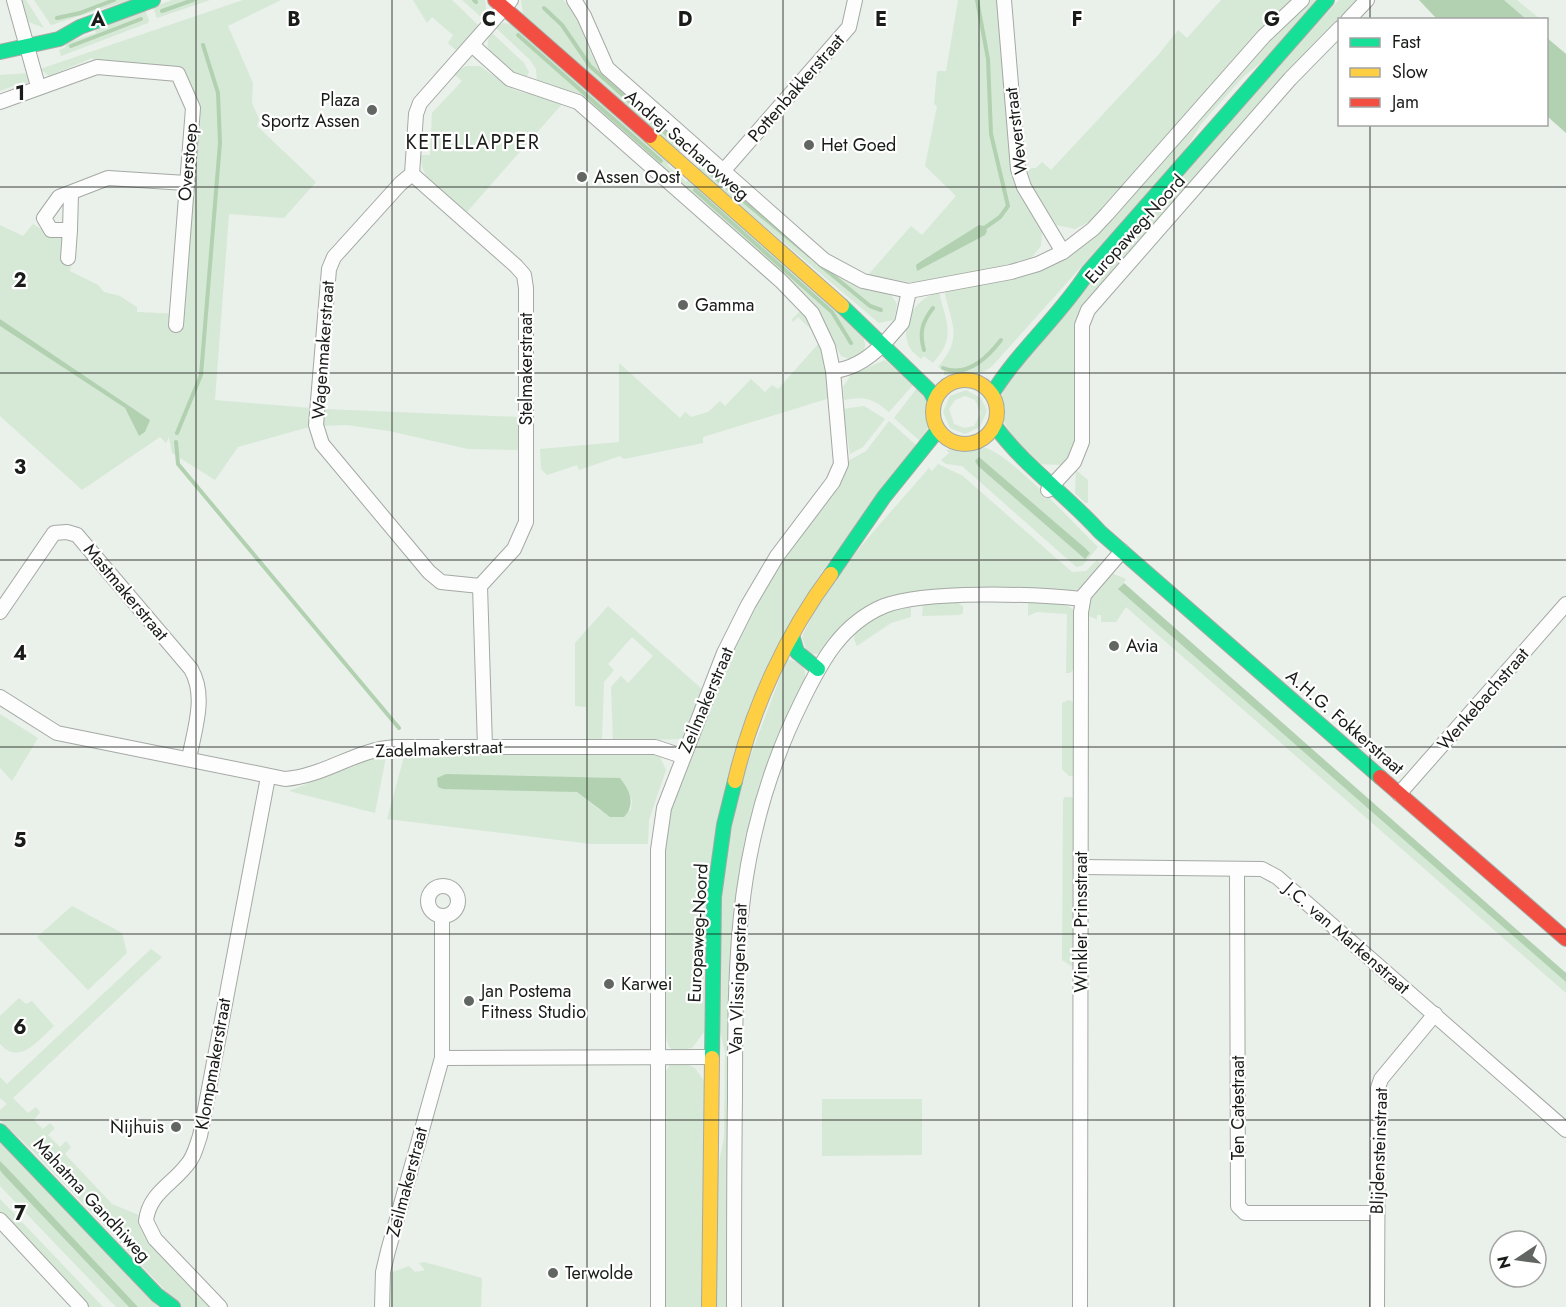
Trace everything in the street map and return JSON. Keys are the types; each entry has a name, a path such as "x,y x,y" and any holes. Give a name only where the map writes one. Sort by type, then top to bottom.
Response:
{"main road":[{"path":"0,40 59,39 80,27 153,0"},
{"name":"Europaweg-Noord","path":"992,394 1006,373 1078,289 1088,272 1327,0"},
{"name":"Andrej Sacharovweg","path":"504,3 855,317 870,323 930,391 935,400"},
{"path":"0,52 27,41"},
{"name":"Europaweg-Noord","path":"980,383 991,374 1073,283 1088,272"},
{"name":"Andrej Sacharovweg","path":"885,342 948,385"},
{"path":"963,380 980,383 992,394 998,410 995,426 982,440 966,445 951,441 938,430 933,415 935,400 948,385 963,380"},
{"name":"A.H.G. Fokkerstraat","path":"995,426 1006,441 1051,488 1566,939"},
{"name":"Europaweg-Noord","path":"709,1307 714,897 724,825 744,750 762,700 792,635 829,576 867,525 884,496 938,430"},
{"name":"A.H.G. Fokkerstraat","path":"982,440 1051,488"},
{"name":"Europaweg-Noord","path":"867,525 893,502 934,456 951,441"},
{"path":"792,635 797,652 818,669"},
{"name":"Mahatma Gandhiweg","path":"0,1131 157,1295 173,1307"},
{"name":"Mahatma Gandhiweg","path":"157,1295 165,1307"}],"street":[{"path":"14,0 38,86"},
{"path":"472,45 510,79 578,102 781,281 812,313 828,347 833,371 845,370 869,359 902,323 909,291 863,281 844,273 824,260 724,169 607,68 584,16 574,0"},
{"name":"Pottenbakkerstraat","path":"724,169 849,27 855,0"},
{"name":"Weverstraat","path":"1004,0 1018,169 1024,187 1063,252"},
{"name":"Europaweg-Noord","path":"909,291 1011,272 1038,264 1063,252 1093,229 1264,36 1302,0"},
{"path":"1350,18 1367,0"},
{"path":"412,174 416,114 420,103 472,45 504,3"},
{"name":"Europaweg-Noord","path":"1051,488 1074,462 1082,442 1082,325 1088,310 1290,80 1338,30"},
{"name":"Overstoep","path":"0,102 38,86 97,67 178,74 193,108 176,325"},
{"name":"Wagenmakerstraat","path":"412,174 400,183 334,257 329,269 316,425 322,444 429,572 441,582 480,586"},
{"name":"Stelmakerstraat","path":"412,174 524,275 526,288 526,522 514,549 480,586"},
{"path":"70,230 51,230 44,218 56,200 71,193 113,177 186,183"},
{"path":"68,258 71,193"},
{"name":"Zeilmakerstraat","path":"658,1307 659,836 664,808 682,756 724,653 747,605 783,548 840,469 833,371"},
{"name":"Mastmakerstraat","path":"0,612 54,533 67,532 77,535 191,669 197,680 200,696 189,759"},
{"path":"1082,599 1122,551"},
{"path":"480,586 485,747"},
{"name":"Van Vlissingenstraat","path":"734,1307 735,991 741,894 756,825 772,771 818,669 831,647 846,631 872,613 893,603 927,597 974,596 1082,599"},
{"name":"Winkler Prinsstraat","path":"1080,1307 1082,599"},
{"name":"Wenkebachstraat","path":"1399,794 1566,604"},
{"name":"Zadelmakerstraat","path":"0,697 57,733 268,777 307,777 380,748 655,747 682,756"},
{"name":"Klompmakerstraat","path":"220,1307 155,1239 146,1221 150,1201 187,1166 194,1155 200,1137 268,777"},
{"name":"J.C. van Markenstraat","path":"1081,867 1262,869 1277,877 1566,1130"},
{"name":"Ten Catestraat","path":"1237,870 1238,1206 1245,1213 1376,1213"},
{"name":"Zeilmakerstraat","path":"382,1307 383,1272 388,1251 442,1058 442,916"},
{"name":"Blijdensteinstraat","path":"1377,1307 1378,1088 1381,1079 1435,1014"},
{"path":"442,1058 711,1058"},
{"path":"0,1220 81,1307"}],"shaded area":[{"path":"20,0 26,0 44,28 29,22"},
{"path":"34,0 130,0 51,25"},
{"path":"172,0 210,0 157,18 153,7"},
{"path":"243,0 281,0 228,26 253,83 252,103 259,119 257,126 316,182 284,218 229,214 215,400 310,408 309,427 238,447 215,480 172,453 169,437 166,443 160,437 82,490 0,416 0,326 125,408 139,436 145,432 149,420 0,319 0,225 23,236 33,224 51,235 63,238 72,261 70,271 98,285 104,292 120,296 137,307 137,312 179,314 197,113 178,67 98,62 92,58 49,76 40,69"},
{"path":"413,0 452,0 479,26 457,51 448,43 453,35 432,17 427,23"},
{"path":"462,0 485,0 487,18 482,18"},
{"path":"521,0 563,0 580,24 590,52 601,69 630,98 686,144 678,152 523,14"},
{"path":"958,0 998,0 1011,169 1018,191 1042,231 1041,246 1032,257 978,273 915,283 868,275 911,226 922,235 956,196 925,166 937,106 934,104 937,71 946,71"},
{"path":"1221,0 1291,0 1274,16 1090,221 1075,229 1056,225 1030,183 1026,169 1036,168 1042,162 1051,170 1159,54 1178,30 1187,38"},
{"path":"1311,0 1318,0 1271,54 1243,77 1201,124 1184,152 994,364 984,372 971,376 944,375 944,371 938,367 946,357 954,332 945,294 947,291 1035,273 1078,250 1100,233 1271,40"},
{"path":"1339,0 1359,0 1341,18 1338,18 1338,21 1297,62 1082,307 1076,327 1075,451 1062,465 1038,464 1011,434 1002,415 1003,392 1008,376 1295,47"},
{"path":"1419,0 1504,0 1525,18 1436,18"},
{"path":"1504,0 1517,0 1539,18 1525,18"},
{"path":"145,10 148,23 61,56 59,50 66,47 66,43 96,33 95,29"},
{"path":"503,23 512,24 670,162 667,165 686,182 690,179 857,327 865,342 862,353 852,360 841,356 818,311 579,96 537,82 536,69 530,60 495,27"},
{"path":"491,32 524,63 529,72 526,78 510,71 490,52 488,40"},
{"path":"1548,39 1566,54 1566,133 1548,117"},
{"path":"466,66 480,66 514,90 563,103 466,213 430,181 425,173 421,155 430,155 432,113 462,81 454,74"},
{"path":"28,73 30,80 24,88 13,86 0,91 0,75"},
{"path":"687,145 827,268 859,287 891,295 897,304 894,320 879,323 698,170 700,166 683,151"},
{"path":"979,225 985,226 987,231 985,235 917,271 916,265 920,262"},
{"path":"939,292 948,329 945,345 933,363 924,356 921,359 915,354 908,344 906,335 913,311 924,299"},
{"path":"799,312 804,312 816,334 798,317 793,322 791,320"},
{"path":"0,319 150,420 145,432 139,436 125,408 0,326"},
{"path":"819,343 825,363 830,398 703,437 703,443 624,459 620,456 579,470 577,465 547,475 541,469 540,449 619,442 619,363 680,418 685,412 691,417 708,412 720,401 725,406 751,379 765,392 772,385 778,389"},
{"path":"885,360 913,385 889,412 868,399 844,400 843,387 851,375"},
{"path":"917,388 927,401 930,414 928,427 920,441 894,418"},
{"path":"966,390 981,398 987,411 980,427 965,434 950,428 943,412 950,396","holes":["965,396 975,400 981,413 974,426 964,428 954,424 949,409 955,400"]},
{"path":"864,406 885,419 863,447 850,454 843,409"},
{"path":"325,409 518,417 518,450 468,449 389,431 347,425 323,426"},
{"path":"889,421 916,445 823,570 780,641 706,907 704,1032 692,1048 675,1051 669,1047 665,1034 665,850 669,813 709,708 748,618 778,567 843,479 848,461 866,451"},
{"path":"982,447 993,451 1024,474 1098,547 1083,565 1077,567 1074,565 962,466 946,464 941,460 949,453 946,450"},
{"path":"979,457 1085,548 1090,553 1085,559 978,466 975,461"},
{"path":"938,464 963,476 1072,572 1086,571 1097,560 1101,564 1079,589 1071,593 965,588 910,592 886,598 852,617 820,654 808,654 802,637 814,613 843,569 929,468 932,471"},
{"path":"1076,470 1088,480 1088,503 1085,503 1075,493"},
{"path":"1111,573 1126,579 1119,589 1566,982 1566,993 1126,607 1116,622 1101,622 1101,615 1097,615 1096,623 1096,619 1086,615 1090,597"},
{"path":"1124,583 1566,973 1566,982 1118,589"},
{"path":"923,603 958,603 963,606 963,613 922,616"},
{"path":"1028,603 1062,603 1073,609 1075,668 1070,673 1066,673 1067,614 1037,612 1028,616"},
{"path":"911,605 911,617 891,623 857,646 854,639 855,631 880,615"},
{"path":"608,606 702,689 687,732 682,739 613,741 611,687 621,676 628,683 653,656 632,637 608,664 614,670 604,682 602,741 586,742 586,707 575,706 575,643"},
{"path":"787,659 801,663 805,671 805,681 757,798 745,846 732,924 727,1151 728,1307 716,1307 718,1167 724,1138 725,1052 717,1019 723,873 741,781"},
{"path":"1069,700 1075,703 1075,776 1069,776 1062,769 1062,703"},
{"path":"0,714 38,738 12,781 0,768"},
{"path":"405,753 648,753 660,757 666,770 649,820 648,844 591,844 387,819","holes":["474,776 620,778 632,800 631,810 601,811 577,792"]},
{"path":"373,757 386,757 375,813 289,791"},
{"path":"446,774 620,778 627,788 631,802 624,817 610,817 577,792 443,789 438,787 437,778"},
{"path":"1065,797 1074,797 1076,965 1073,967 1062,960 1063,800"},
{"path":"72,906 122,933 127,953 88,990 37,937"},
{"path":"151,949 162,957 13,1098 28,1113 36,1107 40,1112 34,1120 43,1129 50,1123 55,1128 48,1135 60,1147 66,1141 71,1147 65,1154 112,1204 141,1216 148,1239 213,1307 181,1307 33,1151 0,1120 0,1110 7,1104 0,1098 0,1077 7,1084"},
{"path":"19,998 26,1004 32,1001 54,1026 35,1044 22,1052 15,1052 7,1050 0,1044 0,1016"},
{"path":"687,1064 695,1068 704,1081 701,1307 664,1307 665,1073 670,1065"},
{"path":"822,1099 922,1099 922,1155 822,1156"},
{"path":"0,1140 158,1307 138,1307 7,1169 0,1161"},
{"path":"0,1161 138,1307 129,1307 3,1174 0,1170"},
{"path":"0,1170 129,1307 116,1307 0,1186"},
{"path":"0,1199 103,1307 87,1307 0,1213"},
{"path":"424,1262 482,1278 481,1307 388,1307 390,1273 409,1266 415,1272 425,1270 419,1263"}],"waterway":[{"path":"57,18 80,13 114,0"},
{"path":"162,11 193,0"},
{"path":"977,0 988,59 991,134 1008,206 1000,217 986,227"},
{"path":"544,8 562,25 590,66 679,145"},
{"path":"71,46 141,19"},
{"path":"518,35 661,161"},
{"path":"177,433 201,375 220,143 218,93 203,45"},
{"path":"711,174 810,256"},
{"path":"695,190 832,312 851,343"},
{"path":"820,265 870,306 881,310"},
{"path":"924,350 922,328 933,308"},
{"path":"943,368 952,370 968,368 983,359 1001,340"},
{"path":"176,442 178,464 399,728"}],"traffic: fast":[{"path":"0,52 59,39 80,27 153,0"},
{"path":"992,394 1014,363 1088,272 1327,0"},
{"path":"842,306 930,391 935,400"},
{"path":"995,426 1006,441 1100,532 1380,777"},
{"path":"831,574 884,497 938,430"},
{"path":"792,635 797,652 818,669"},
{"path":"712,1058 714,897 724,825 735,781"},
{"path":"0,1131 157,1295 173,1307"}],"traffic: slow":[{"path":"650,136 842,306"},
{"path":"959,380 971,380 988,389 995,400 997,412 995,424 988,435 971,444 959,444 947,439 938,430 933,418 933,406 938,394 947,385 959,380"},
{"path":"735,781 751,726 773,672 800,621 831,574"},
{"path":"709,1307 712,1058"}],"traffic: jam":[{"path":"495,0 650,136"},
{"path":"1380,777 1566,939"}],"place":[{"name":"Plaza Sportz Assen","path":"372,110"},
{"name":"Het Goed","path":"809,145"},
{"name":"Assen Oost","path":"582,177"},
{"name":"Gamma","path":"683,305"},
{"name":"Avia","path":"1114,646"},
{"name":"Karwei","path":"609,984"},
{"name":"Jan Postema Fitness Studio","path":"469,1001"},
{"name":"Nijhuis","path":"176,1127"},
{"name":"Terwolde","path":"553,1273"}],"district":[{"name":"KETELLAPPER","path":"473,142"}]}
